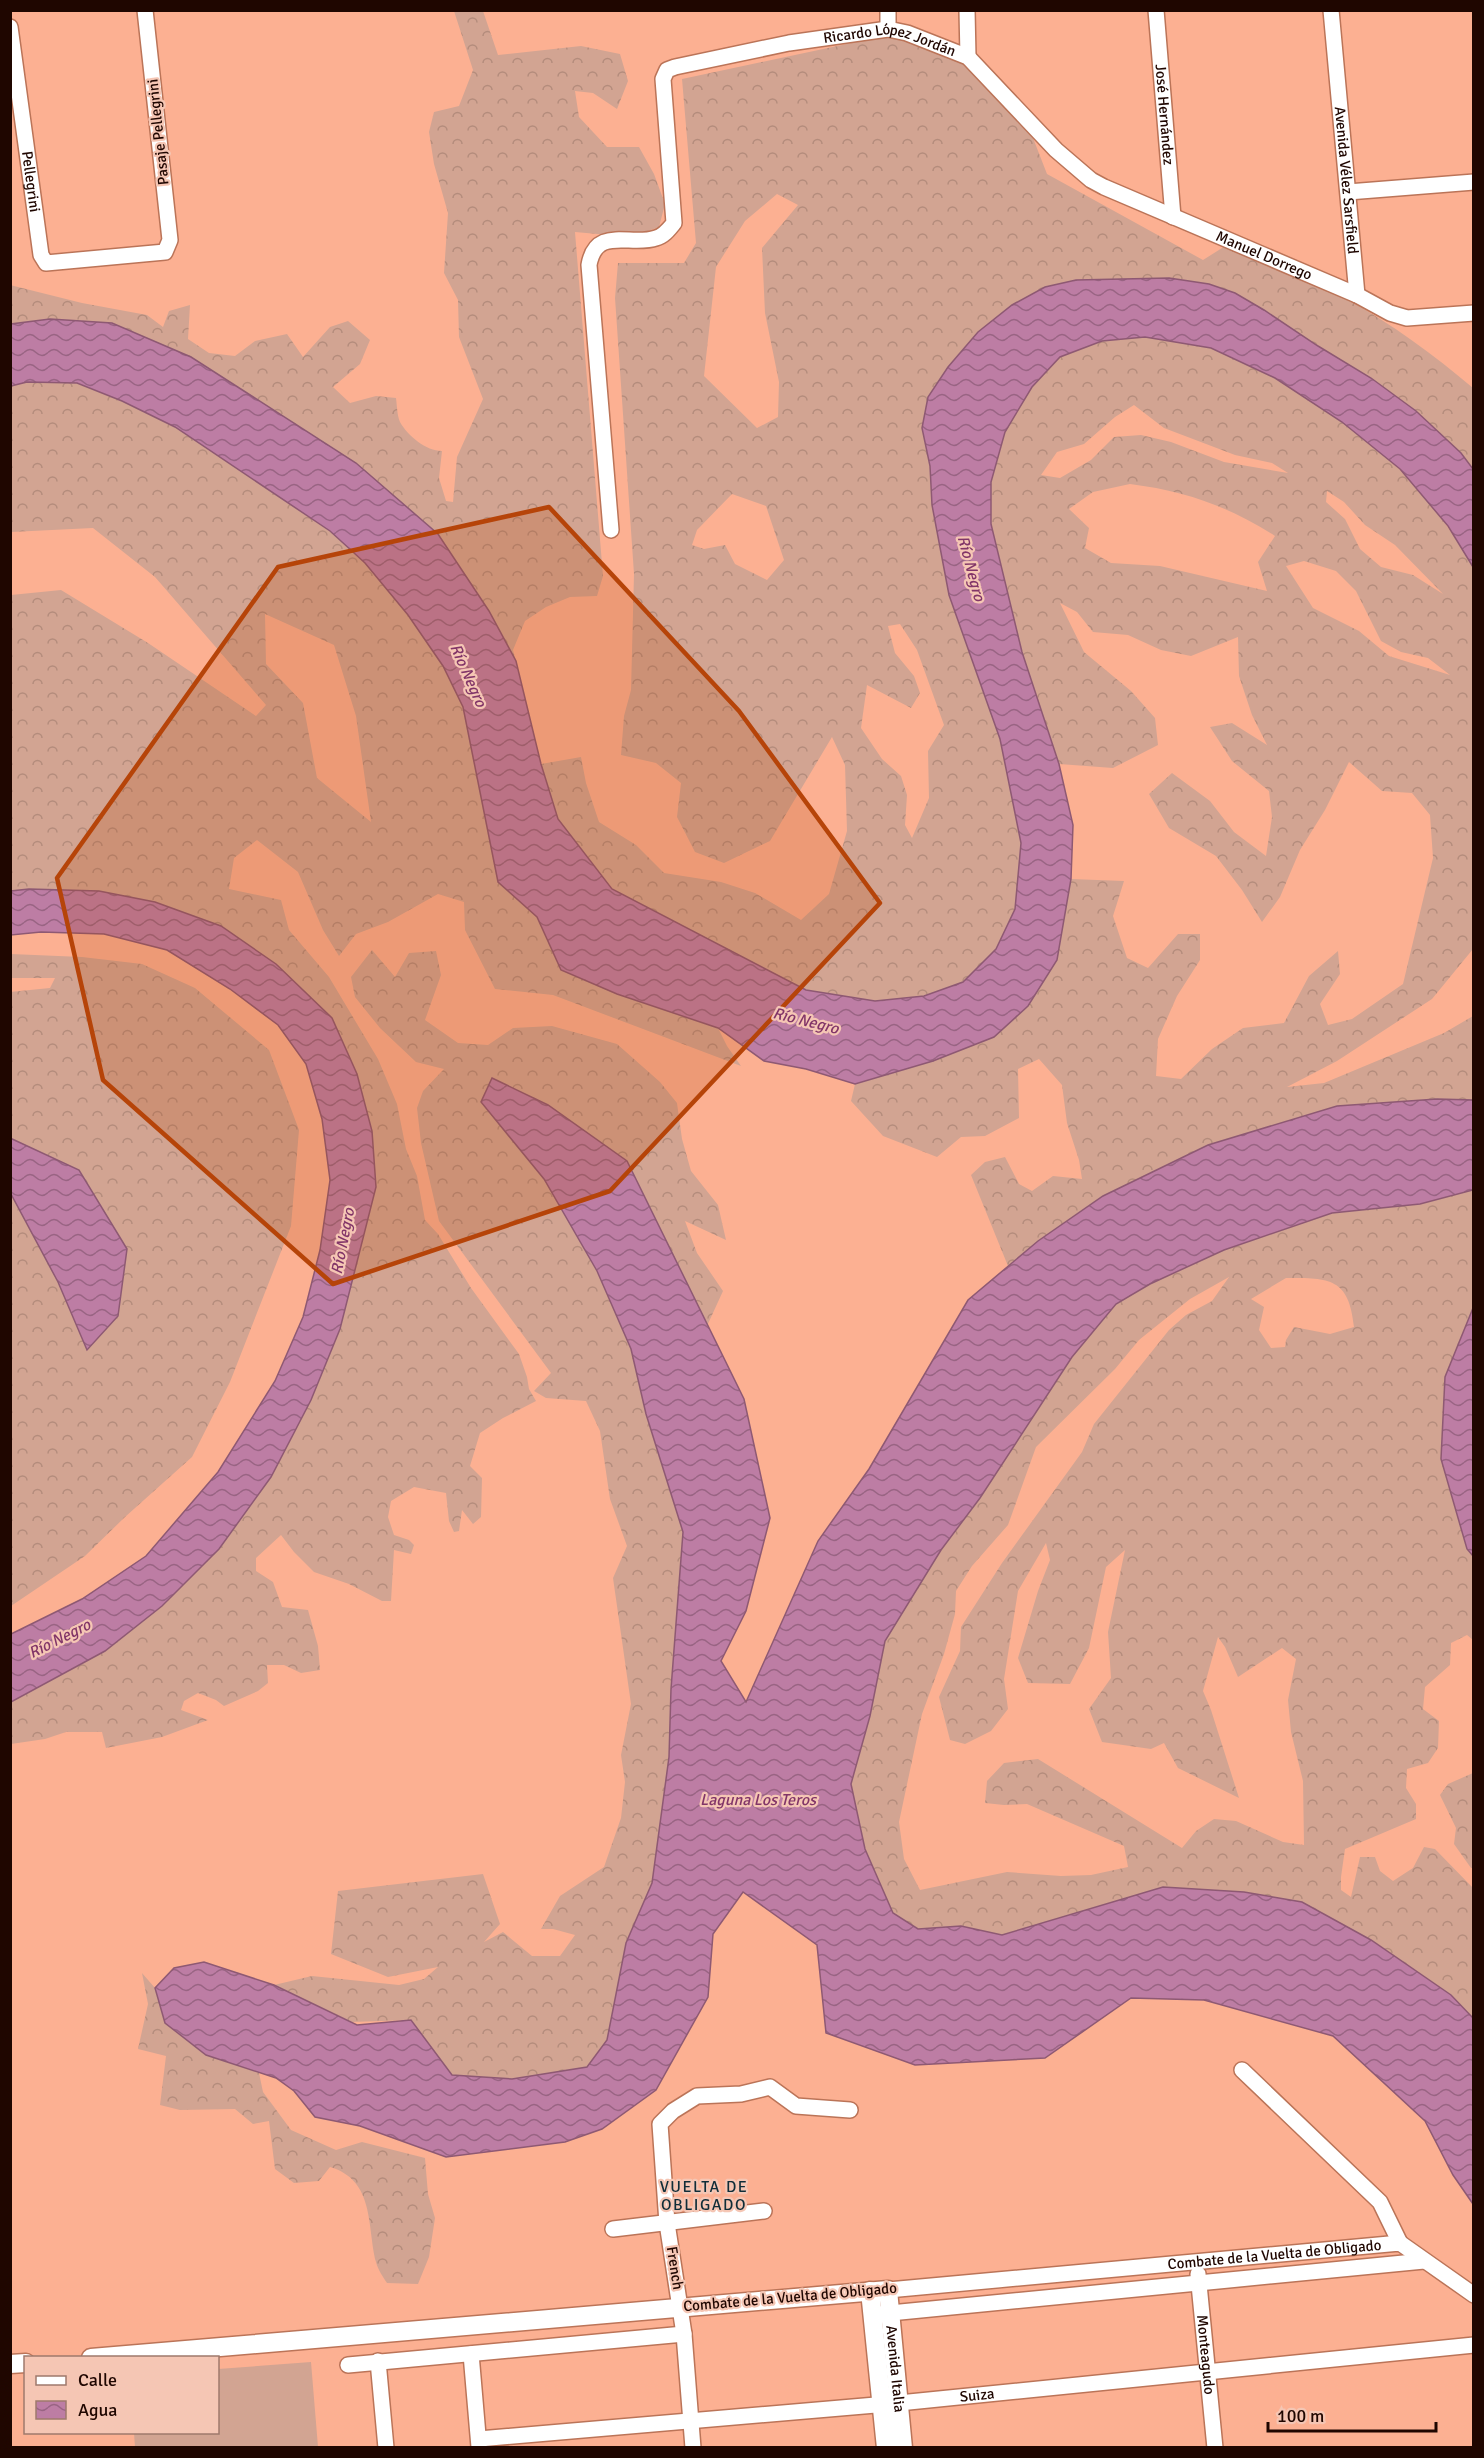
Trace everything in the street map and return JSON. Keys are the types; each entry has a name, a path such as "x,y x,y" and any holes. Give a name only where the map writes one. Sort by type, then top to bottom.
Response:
{"main road":[{"name":"Combate de la Vuelta de Obligado","path":"114,2356 879,2290"},
{"name":"Avenida Italia","path":"879,2290 891,2404 903,2448"},
{"name":"Avenida Italia","path":"886,2448 891,2404"}],"street":[{"name":"Pasaje Pellegrini","path":"46,263 165,252 170,240 146,10"},
{"path":"888,10 888,28"},
{"path":"967,10 968,57"},
{"name":"José Hernández","path":"1156,10 1173,218"},
{"name":"Avenida Vélez Sarsfield","path":"1331,10 1357,295"},
{"name":"Pellegrini","path":"10,27 41,255 46,263"},
{"name":"Ricardo López Jordán","path":"611,530 589,265 591,253 597,246 610,240 656,239 667,232 674,223 663,80 668,70 789,43 888,28 907,33 968,57 1056,150 1091,180 1173,218"},
{"path":"1348,192 1473,182"},
{"name":"Manuel Dorrego","path":"1173,218 1357,295"},
{"path":"1357,295 1389,313 1407,318 1473,313"},
{"path":"1242,2070 1380,2202 1400,2243"},
{"name":"French","path":"693,2448 681,2307 667,2223 660,2124 673,2111 697,2096 741,2094 770,2087 796,2106 850,2110"},
{"path":"613,2229 764,2211"},
{"name":"Combate de la Vuelta de Obligado","path":"879,2290 1400,2243 1473,2295"},
{"path":"882,2314 1424,2261"},
{"name":"Monteagudo","path":"1197,2262 1215,2448"},
{"name":"Combate de la Vuelta de Obligado","path":"348,2365 684,2334"},
{"name":"Suiza","path":"479,2443 691,2420 891,2404 1473,2345"},
{"path":"471,2354 479,2443"},
{"path":"378,2361 386,2448"}],"highlighted area":[{"path":"549,507 739,711 880,903 610,1191 333,1284 103,1080 57,878 278,567"}],"green space":[{"path":"454,11 483,11 498,55 581,46 620,54 628,81 617,109 593,93 575,91 579,117 607,147 639,147 654,174 665,204 659,227 631,237 575,232 603,576 597,596 570,597 546,607 525,621 513,650 516,661 489,611 50,319 11,324 10,285 82,303 147,315 163,327 169,311 190,305 188,339 209,353 235,356 255,341 287,334 303,357 330,327 348,321 370,340 360,364 333,387 350,403 376,396 396,398 399,419 403,427 424,446 442,451 439,478 446,501 453,502 457,457 483,399 459,337 458,300 444,273 448,213 434,164 429,132 434,112 459,106 473,70"},
{"path":"889,35 964,63 1026,120 1047,174 1203,260 1230,243 1318,284 1396,329 1473,388 1473,469 1461,453 1416,411 1371,378 1318,346 1169,278 1076,280 1045,287 922,428 1000,739 1021,843 1015,909 996,949 963,982 924,996 875,1001 806,990 613,889 558,819 541,764 581,757 586,783 599,822 636,845 664,873 721,882 755,893 801,920 829,894 847,831 845,765 832,737 770,841 724,863 695,852 677,817 681,783 656,763 621,755 624,716 631,690 634,574 615,298 618,263 684,263 696,243 682,79","holes":["777,194 798,205 762,248 765,313 779,382 778,417 757,428 704,376 716,267 745,221","732,494 766,506 784,560 767,580 735,564 725,545 704,549 692,545 697,530","900,624 917,650 944,725 928,751 929,798 912,838 905,825 907,795 901,776 882,759 861,728 867,685 911,708 920,693 914,676 895,653 888,626"]},
{"path":"1145,337 1188,342 1212,348 1236,358 1286,384 1358,434 1399,469 1430,503 1474,567 1473,949 1432,999 1337,1061 1287,1087 1324,1083 1444,1033 1473,1016 1473,1100 1437,1099 1337,1106 1103,1196 1038,1241 1008,1266 971,1175 985,1162 1005,1157 1019,1184 1032,1191 1053,1176 1082,1179 1079,1160 1067,1123 1062,1085 1039,1059 1018,1069 1019,1118 985,1136 961,1137 937,1157 883,1136 851,1101 855,1084 933,1061 1057,960 1071,879 1124,881 1113,916 1127,958 1148,968 1178,934 1200,934 1200,960 1177,996 1158,1039 1156,1076 1181,1079 1212,1049 1243,1028 1284,1023 1309,976 1338,951 1340,974 1320,1004 1328,1025 1352,1019 1403,984 1433,858 1430,815 1412,793 1382,791 1349,762 1325,810 1300,850 1280,897 1262,922 1242,890 1216,856 1169,828 1149,794 1172,773 1210,801 1234,832 1266,856 1272,817 1269,791 1232,761 1210,727 1232,723 1267,745 1252,715 1239,676 1238,637 1191,656 1161,650 1128,635 1093,632 1077,612 1060,603 1084,652 1131,691 1155,718 1158,745 1113,768 1059,764 1022,652 991,524 991,482 1005,432 1032,387 1060,357 1102,341","holes":["1134,405 1164,428 1235,455 1272,463 1288,473 1224,462 1171,442 1141,435 1114,437 1091,460 1060,478 1041,475 1057,452 1084,444 1115,417","1130,484 1150,487 1206,501 1258,525 1275,536 1258,562 1267,591 1160,566 1111,563 1085,548 1089,528 1069,509 1093,492","1327,491 1344,502 1365,525 1395,545 1443,594 1413,575 1381,567 1360,549 1345,519 1326,502","1304,561 1336,571 1356,591 1381,641 1401,652 1428,658 1450,675 1389,656 1359,631 1313,608 1286,566"]},
{"path":"27,382 77,383 122,401 175,427 330,531 365,563 408,615 443,666 463,707 498,882 537,917 561,970 617,994 718,1028 741,1066 553,995 495,989 465,930 464,902 438,894 388,922 356,934 339,956 323,930 298,872 257,840 234,858 229,889 281,900 289,930 329,977 378,1059 397,1104 406,1149 417,1176 425,1220 438,1234 471,1288 519,1354 529,1389 536,1401 480,1433 470,1466 482,1478 481,1517 473,1524 462,1510 459,1531 454,1532 449,1521 446,1493 414,1487 391,1501 388,1517 394,1535 409,1540 414,1545 411,1554 394,1550 391,1601 382,1601 349,1584 314,1572 281,1535 256,1558 256,1571 273,1582 282,1607 308,1610 318,1646 320,1670 301,1673 284,1665 267,1665 268,1683 258,1691 224,1706 198,1693 184,1701 181,1710 208,1720 162,1737 106,1748 102,1732 66,1732 45,1739 11,1744 11,1702 105,1651 271,1477 311,1400 340,1329 332,1018 29,889 11,891 11,595 61,590 148,643 256,716 266,705 155,577 93,528 11,532 11,386","holes":["265,614 334,645 356,716 371,822 317,778 303,703 266,664"]},
{"path":"372,950 395,977 409,953 436,951 441,975 425,1020 458,1043 488,1045 513,1028 552,1026 617,1044 660,1082 677,1103 682,1139 691,1171 718,1205 726,1240 685,1221 697,1253 723,1291 707,1326 673,1258 481,1102 544,1179 597,1271 631,1349 646,1414 683,1532 671,1689 669,1757 652,1883 626,1943 607,2040 587,2067 512,2079 451,2075 411,2020 352,2022 274,1985 312,1976 399,1985 424,1979 438,1967 388,1977 331,1954 338,1891 483,1874 500,1924 484,1942 503,1932 532,1956 560,1956 575,1935 553,1929 541,1929 560,1896 604,1867 621,1818 625,1782 621,1755 631,1704 613,1578 627,1546 610,1499 600,1431 586,1401 546,1398 534,1391 551,1373 439,1221 421,1143 417,1108 423,1091 444,1069 416,1062 380,1028 355,997 351,977"},
{"path":"11,954 82,957 142,964 195,988 269,1050 299,1130 291,1226 230,1382 192,1457 85,1556 11,1606 10,992 50,988 55,978 11,978"},
{"path":"1473,1190 1473,1308 1445,1377 1441,1459 1467,1549 1473,1556 1473,1640 1467,1635 1451,1643 1450,1665 1425,1687 1423,1709 1439,1721 1438,1748 1428,1763 1407,1769 1406,1788 1416,1804 1416,1819 1345,1849 1341,1890 1351,1897 1360,1857 1375,1857 1380,1871 1393,1881 1413,1868 1424,1847 1435,1849 1473,1888 1473,2018 1451,1995 1063,1918 1002,1935 961,1926 918,1929 893,1913 865,1849 851,1784 870,1716 885,1641 941,1550 980,1498 1072,1357 1116,1304 1150,1284 1224,1250 1332,1213 1420,1204","holes":["1229,1277 1212,1301 1186,1315 1169,1330 1094,1424 1082,1452 1002,1563 961,1627 960,1651 939,1697 950,1740 965,1744 991,1731 1008,1709 1004,1679 1018,1591 1046,1543 1050,1560 1018,1658 1028,1683 1070,1684 1089,1648 1106,1567 1125,1550 1108,1632 1111,1678 1089,1709 1102,1742 1151,1749 1164,1743 1178,1768 1239,1798 1203,1691 1218,1637 1238,1677 1282,1648 1296,1659 1288,1700 1291,1732 1303,1781 1304,1845 1283,1842 1236,1821 1214,1819 1196,1831 1182,1848 1038,1759 1004,1763 987,1781 985,1803 1027,1804 1124,1846 1128,1867 1091,1875 1061,1876 1007,1872 920,1890 904,1859 899,1822 922,1714 944,1654 955,1614 956,1591 972,1566 1008,1525 1036,1447 1115,1369 1139,1340 1190,1299","1286,1278 1314,1279 1335,1284 1347,1299 1354,1327 1330,1334 1294,1327 1286,1340 1285,1347 1271,1348 1259,1330 1264,1307 1251,1299"]},
{"path":"1473,1773 1473,1868 1471,1868 1454,1844 1456,1828 1440,1795 1448,1784"},
{"path":"142,1973 155,1988 165,2023 206,2055 259,2073 263,2092 291,2130 336,2150 362,2142 425,2158 428,2194 435,2218 429,2257 418,2284 387,2283 385,2281 376,2262 362,2194 355,2182 345,2173 330,2167 319,2181 294,2183 275,2169 269,2121 253,2124 235,2109 180,2110 160,2105 166,2056 138,2049 148,2004"},
{"path":"311,2362 318,2447 135,2447 134,2434 219,2434 219,2369"}],"water":[{"name":"Río Negro","path":"1169,278 1209,284 1235,293 1264,310 1371,378 1416,411 1461,453 1473,469 1473,567 1448,526 1400,469 1342,422 1275,378 1211,348 1145,337 1102,341 1060,357 1032,387 1005,432 991,482 991,524 1022,652 1059,764 1073,825 1071,879 1057,960 1028,1006 994,1037 933,1061 855,1084 806,1069 764,1061 718,1028 617,994 561,970 537,917 498,882 463,707 443,666 408,615 365,563 330,531 175,427 122,401 77,383 27,382 11,386 11,324 50,319 112,323 191,357 356,463 438,534 489,611 516,661 541,764 558,819 612,889 806,990 875,1001 924,996 963,982 996,949 1015,909 1021,843 1000,739 949,595 932,505 930,466 922,428 928,397 948,367 978,332 1012,305 1045,287 1076,280"},
{"name":"Río Negro","path":"29,889 99,891 155,902 221,926 276,964 332,1018 357,1074 372,1131 376,1187 340,1329 311,1400 271,1477 219,1549 162,1606 105,1651 11,1702 11,1634 82,1599 146,1556 218,1472 275,1381 303,1317 320,1250 330,1180 322,1119 306,1064 278,1025 230,989 167,950 104,934 41,932 11,935 11,891"},
{"name":"Laguna Los Teros","path":"492,1078 548,1105 627,1161 744,1399 770,1518 746,1611 721,1661 746,1702 818,1541 869,1469 968,1300 1038,1241 1103,1196 1208,1145 1337,1106 1437,1099 1473,1100 1473,1190 1420,1204 1332,1213 1224,1250 1150,1284 1116,1304 1072,1357 980,1498 941,1550 885,1641 870,1716 851,1784 865,1849 893,1913 918,1929 961,1926 1002,1935 1163,1887 1244,1892 1302,1902 1371,1940 1451,1995 1473,2018 1473,2204 1453,2175 1425,2121 1333,2036 1204,2000 1131,1998 1045,2058 915,2065 826,2033 817,1945 743,1892 713,1934 708,1997 656,2090 602,2129 565,2142 446,2157 360,2126 315,2117 294,2091 276,2078 206,2055 165,2023 155,1988 174,1968 204,1962 274,1985 357,2025 411,2020 452,2075 512,2079 587,2067 607,2040 626,1943 652,1883 669,1757 671,1689 683,1532 646,1414 631,1349 597,1271 544,1179 481,1102"},
{"path":"10,1138 79,1170 127,1249 118,1316 87,1350 58,1282 11,1194"},
{"path":"1473,1308 1473,1556 1467,1549 1441,1459 1445,1377"}],"district":[{"name":"VUELTA DE OBLIGADO","path":"704,2195"}]}
